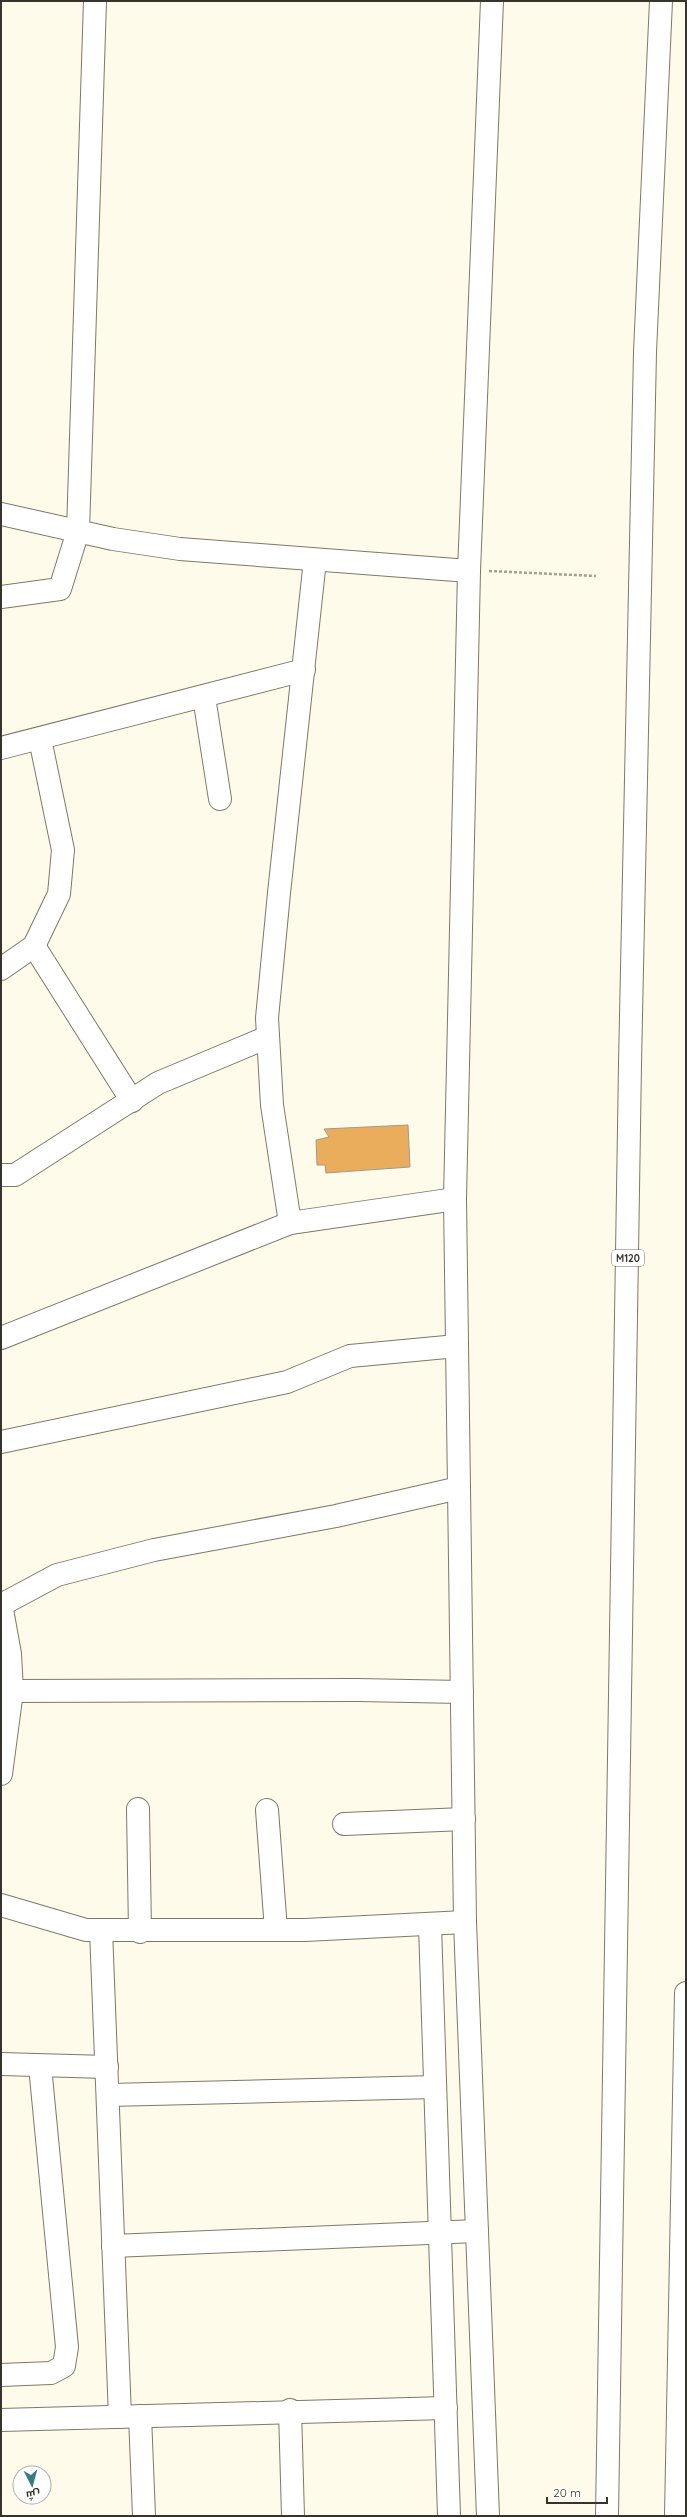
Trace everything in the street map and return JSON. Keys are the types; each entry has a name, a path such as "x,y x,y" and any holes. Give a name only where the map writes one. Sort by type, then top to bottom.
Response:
{"main road":[{"path":"1,597 60,589 78,531 96,1"},
{"path":"488,2516 465,1922 455,1199 469,571 492,1"},
{"name":"M120","path":"607,2516 630,1056 645,360 661,1"},
{"path":"1,514 78,531 180,549 469,571"},
{"path":"290,1223 272,1105 267,1018 278,893 304,670 315,560"},
{"path":"1,748 204,697 304,670"},
{"path":"204,697 220,798"},
{"path":"1,969 34,946 59,894 63,850 40,739"},
{"path":"34,946 132,1101"},
{"path":"1,1175 15,1175 158,1083 268,1037"},
{"path":"1,1338 290,1223 455,1199"},
{"path":"1,1442 287,1382 350,1356 457,1346"},
{"path":"1,1774 10,1654 1,1604 57,1575 154,1550 336,1516 459,1488"},
{"path":"7,1695 462,1692"},
{"path":"138,1809 140,1932"},
{"path":"267,1810 276,1930"},
{"path":"344,1824 464,1819"},
{"path":"1,1905 86,1930 140,1932 276,1930 430,1925 465,1922"},
{"path":"430,1925 449,2516"},
{"path":"101,1930 113,2246 130,2416 144,2516"},
{"path":"676,2516 686,1993"},
{"path":"1,2064 107,2067"},
{"path":"1,2375 51,2374 64,2366 67,2347 40,2066"},
{"path":"108,2095 435,2087"},
{"path":"113,2246 477,2231"},
{"path":"1,2420 290,2410 446,2408"},
{"path":"290,2410 293,2516"}],"path":[{"path":"469,571 596,576"}],"building":[{"path":"408,1125 410,1167 326,1173 325,1165 317,1165 316,1140 329,1137 324,1129"}]}
